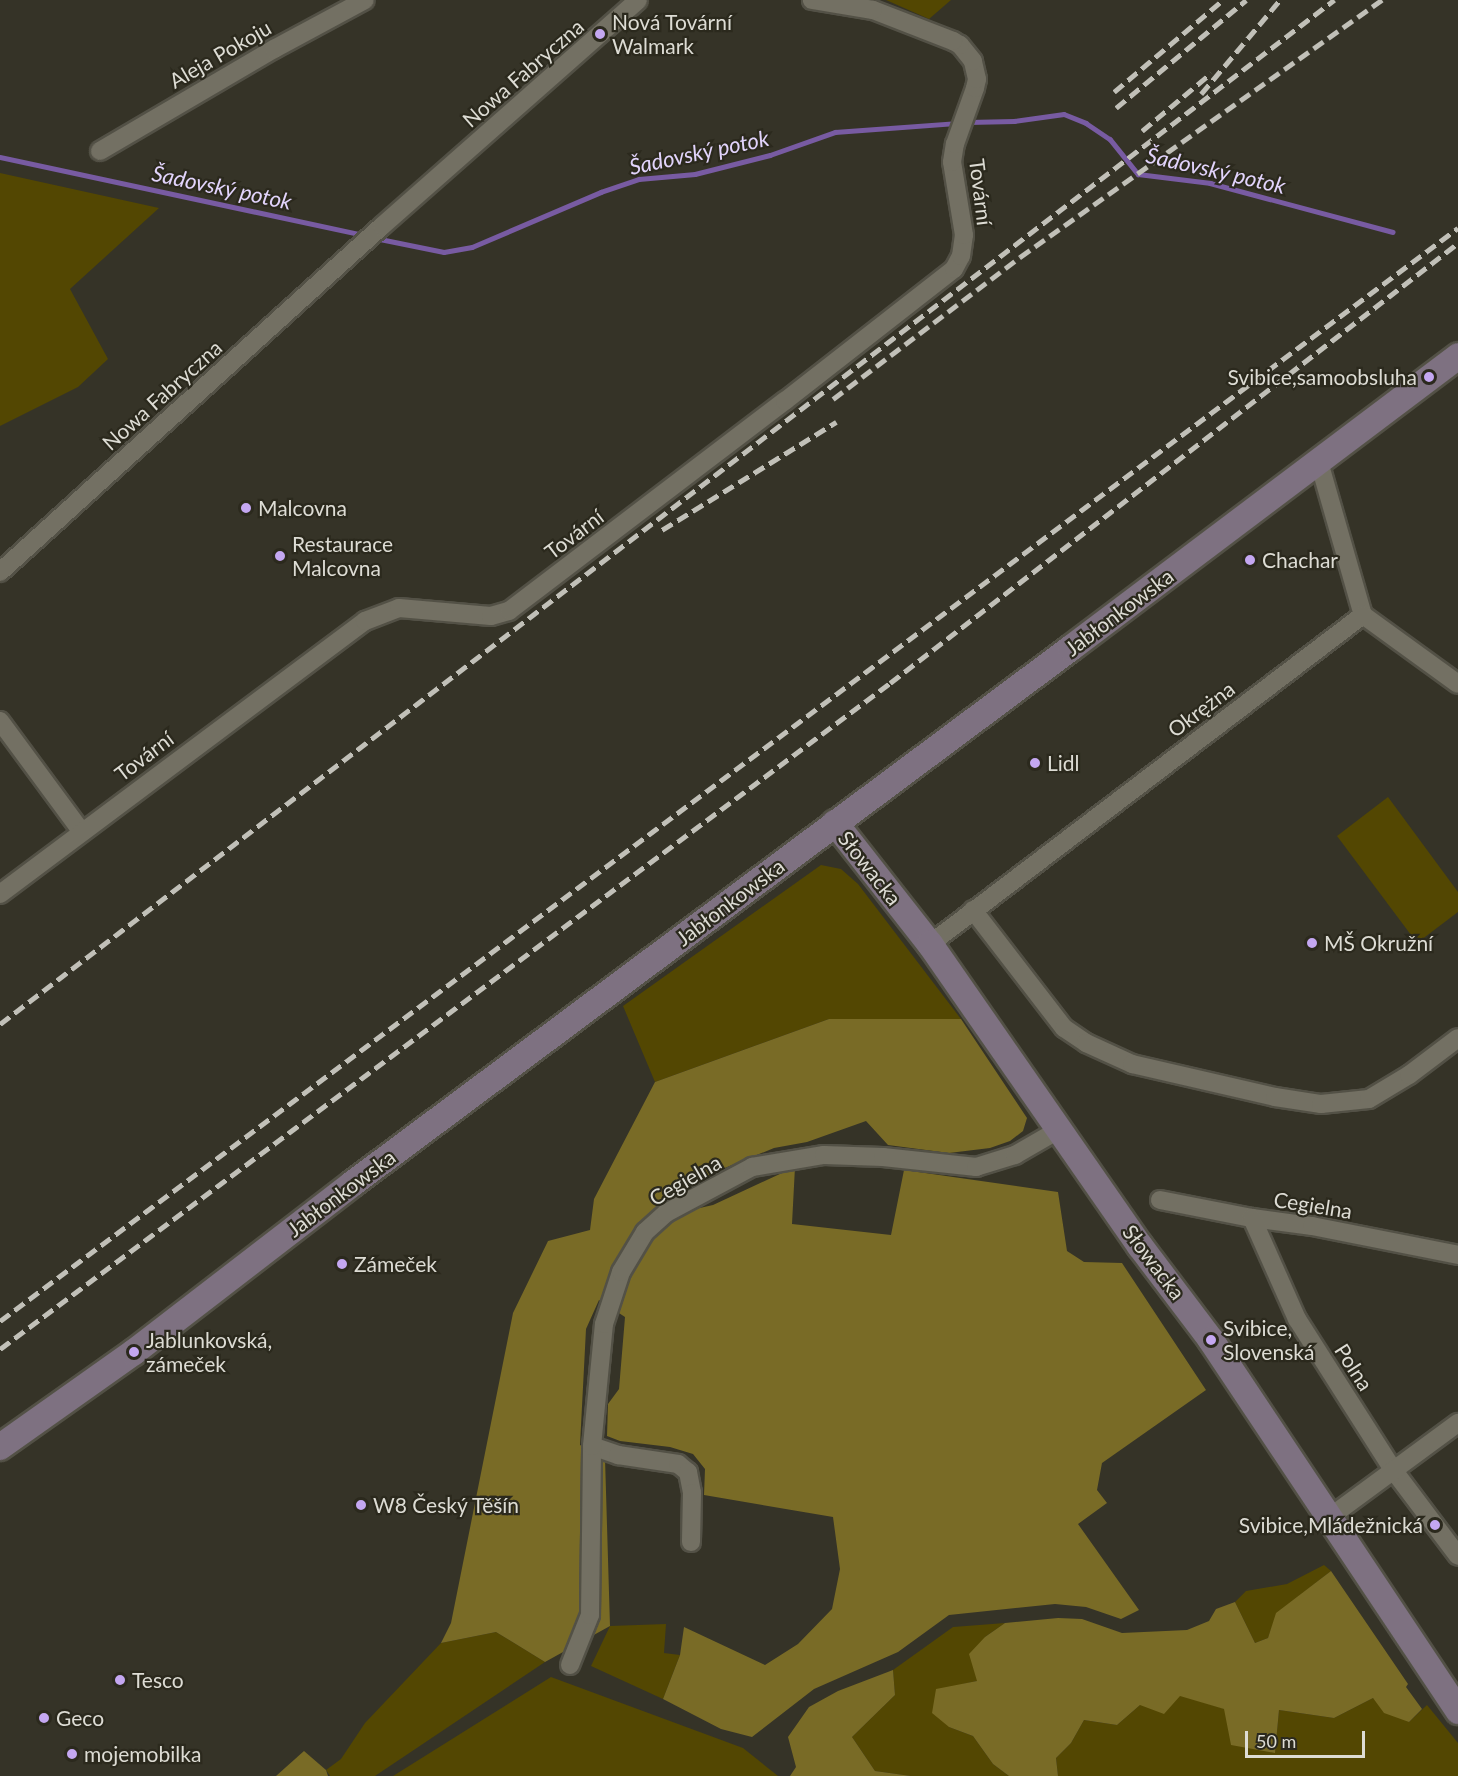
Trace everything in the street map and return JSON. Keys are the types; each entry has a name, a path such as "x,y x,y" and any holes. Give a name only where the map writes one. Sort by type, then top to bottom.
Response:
{"main road":[{"name":"Jabłonkowska","path":"0,1447 134,1353 352,1184 1458,356"},
{"name":"Słowacka","path":"835,823 930,944 1140,1246 1211,1340 1458,1711"}],"street":[{"name":"Aleja Pokoju","path":"100,151 264,55 365,0"},
{"name":"Nowa Fabryczna","path":"0,572 382,226 638,0"},
{"name":"Tovární","path":"0,894 81,831 365,621 399,608 491,616 509,611 954,269 963,245 963,226 952,170 952,153 975,88 976,69 973,61 960,45 873,10 812,0"},
{"path":"1319,462 1363,615 1458,684"},
{"name":"Okrężna","path":"930,944 1363,615"},
{"path":"0,722 81,831"},
{"path":"973,910 1064,1028 1086,1043 1132,1064 1275,1097 1321,1104 1369,1099 1409,1074 1458,1038"},
{"name":"Cegielna","path":"570,1665 590,1615 592,1446 604,1324 621,1272 645,1232 666,1213 752,1167 824,1155 976,1167 1016,1155 1060,1129"},
{"name":"Cegielna","path":"1160,1200 1252,1218 1312,1226 1458,1255"},
{"name":"Polna","path":"1252,1218 1297,1319 1394,1471 1458,1556"},
{"path":"1330,1517 1458,1423"},
{"path":"592,1446 618,1455 678,1464 688,1472 692,1494 691,1542"}],"shaded area":[{"path":"886,0 951,0 929,19"},
{"path":"0,173 159,208 70,289 108,359 78,387 0,426"},
{"path":"1388,797 1458,892 1458,912 1417,943 1337,836"},
{"path":"821,865 841,869 858,884 961,1019 829,1019 655,1082 623,1006"},
{"path":"829,1019 961,1019 1027,1118 1023,1131 1010,1141 990,1148 949,1153 888,1145 866,1121 807,1142 774,1148 715,1172 678,1193 642,1221 713,1205 795,1167 792,1224 891,1235 904,1170 1058,1192 1067,1251 1084,1262 1122,1263 1206,1390 1102,1463 1097,1490 1107,1503 1078,1524 1139,1610 1121,1619 1086,1607 1055,1604 949,1615 898,1652 814,1689 752,1737 721,1729 663,1699 680,1655 684,1627 765,1665 798,1644 832,1609 840,1569 833,1517 704,1495 705,1469 693,1454 670,1447 620,1441 607,1436 608,1404 619,1389 625,1317 599,1300 586,1329 580,1445 605,1458 610,1626 545,1662 496,1632 441,1643 451,1623 513,1313 548,1241 590,1230 594,1199 655,1082"},
{"path":"1324,1565 1331,1571 1277,1613 1268,1638 1255,1643 1235,1602 1246,1591 1287,1584"},
{"path":"1331,1571 1408,1684 1406,1687 1422,1709 1409,1722 1384,1713 1373,1698 1334,1718 1279,1710 1275,1753 1231,1745 1224,1709 1180,1696 1164,1714 1140,1705 1117,1725 1084,1720 1071,1743 1056,1758 1058,1776 1009,1776 993,1764 973,1736 949,1727 932,1713 936,1689 977,1681 969,1654 985,1637 1005,1623 1058,1618 1082,1619 1122,1633 1187,1630 1209,1621 1216,1609 1235,1602 1255,1643 1268,1638 1276,1613"},
{"path":"1005,1623 985,1637 977,1681 963,1684 949,1727 973,1736 993,1764 1009,1776 911,1776 875,1771 852,1737 895,1695 893,1670 953,1627"},
{"path":"666,1624 664,1653 680,1655 663,1699 591,1666 610,1626"},
{"path":"496,1632 545,1662 375,1776 330,1776 326,1770 341,1759 365,1723 441,1643"},
{"path":"893,1670 895,1695 852,1737 875,1771 911,1776 790,1776 796,1767 788,1737 809,1707 838,1691"},
{"path":"551,1677 743,1748 778,1776 393,1776"},
{"path":"1180,1695 1225,1709 1275,1752 1279,1710 1334,1718 1373,1698 1409,1722 1427,1705 1458,1743 1458,1776 1058,1776 1056,1758 1071,1743 1084,1720 1117,1725 1140,1705"},
{"path":"304,1751 326,1770 328,1776 276,1776"}],"waterway":[{"name":"Šadovský potok","path":"968,122 1014,121 1064,114 1086,123 1110,139 1138,174 1210,183 1393,232"},
{"name":"Šadovský potok","path":"375,238 444,252 472,247 601,192 639,179 695,174 770,155 835,132 959,123"},
{"name":"Šadovský potok","path":"0,157 363,235"}],"railway":[{"path":"1114,92 1223,0"},
{"path":"1116,108 1246,0"},
{"path":"1201,94 1280,0"},
{"path":"0,1024 1334,0"},
{"path":"833,399 1020,257 1382,0"},
{"path":"1142,131 1211,73"},
{"path":"0,1321 1458,228"},
{"path":"0,1349 890,683 1458,243"},
{"path":"662,530 836,422"}],"place":[{"name":"Nová Tovární Walmark","path":"600,34"},
{"name":"Svibice,samoobsluha","path":"1429,377"},
{"name":"Malcovna","path":"246,508"},
{"name":"Restaurace Malcovna","path":"280,556"},
{"name":"Chachar","path":"1250,560"},
{"name":"Lidl","path":"1035,763"},
{"name":"MŠ Okružní","path":"1312,943"},
{"name":"Zámeček","path":"342,1264"},
{"name":"Svibice, Slovenská","path":"1211,1340"},
{"name":"Jablunkovská, zámeček","path":"134,1352"},
{"name":"W8 Český Těšín","path":"361,1505"},
{"name":"Svibice,Mládežnická","path":"1435,1525"},
{"name":"Tesco","path":"120,1680"},
{"name":"Geco","path":"44,1718"},
{"name":"mojemobilka","path":"72,1754"}]}
